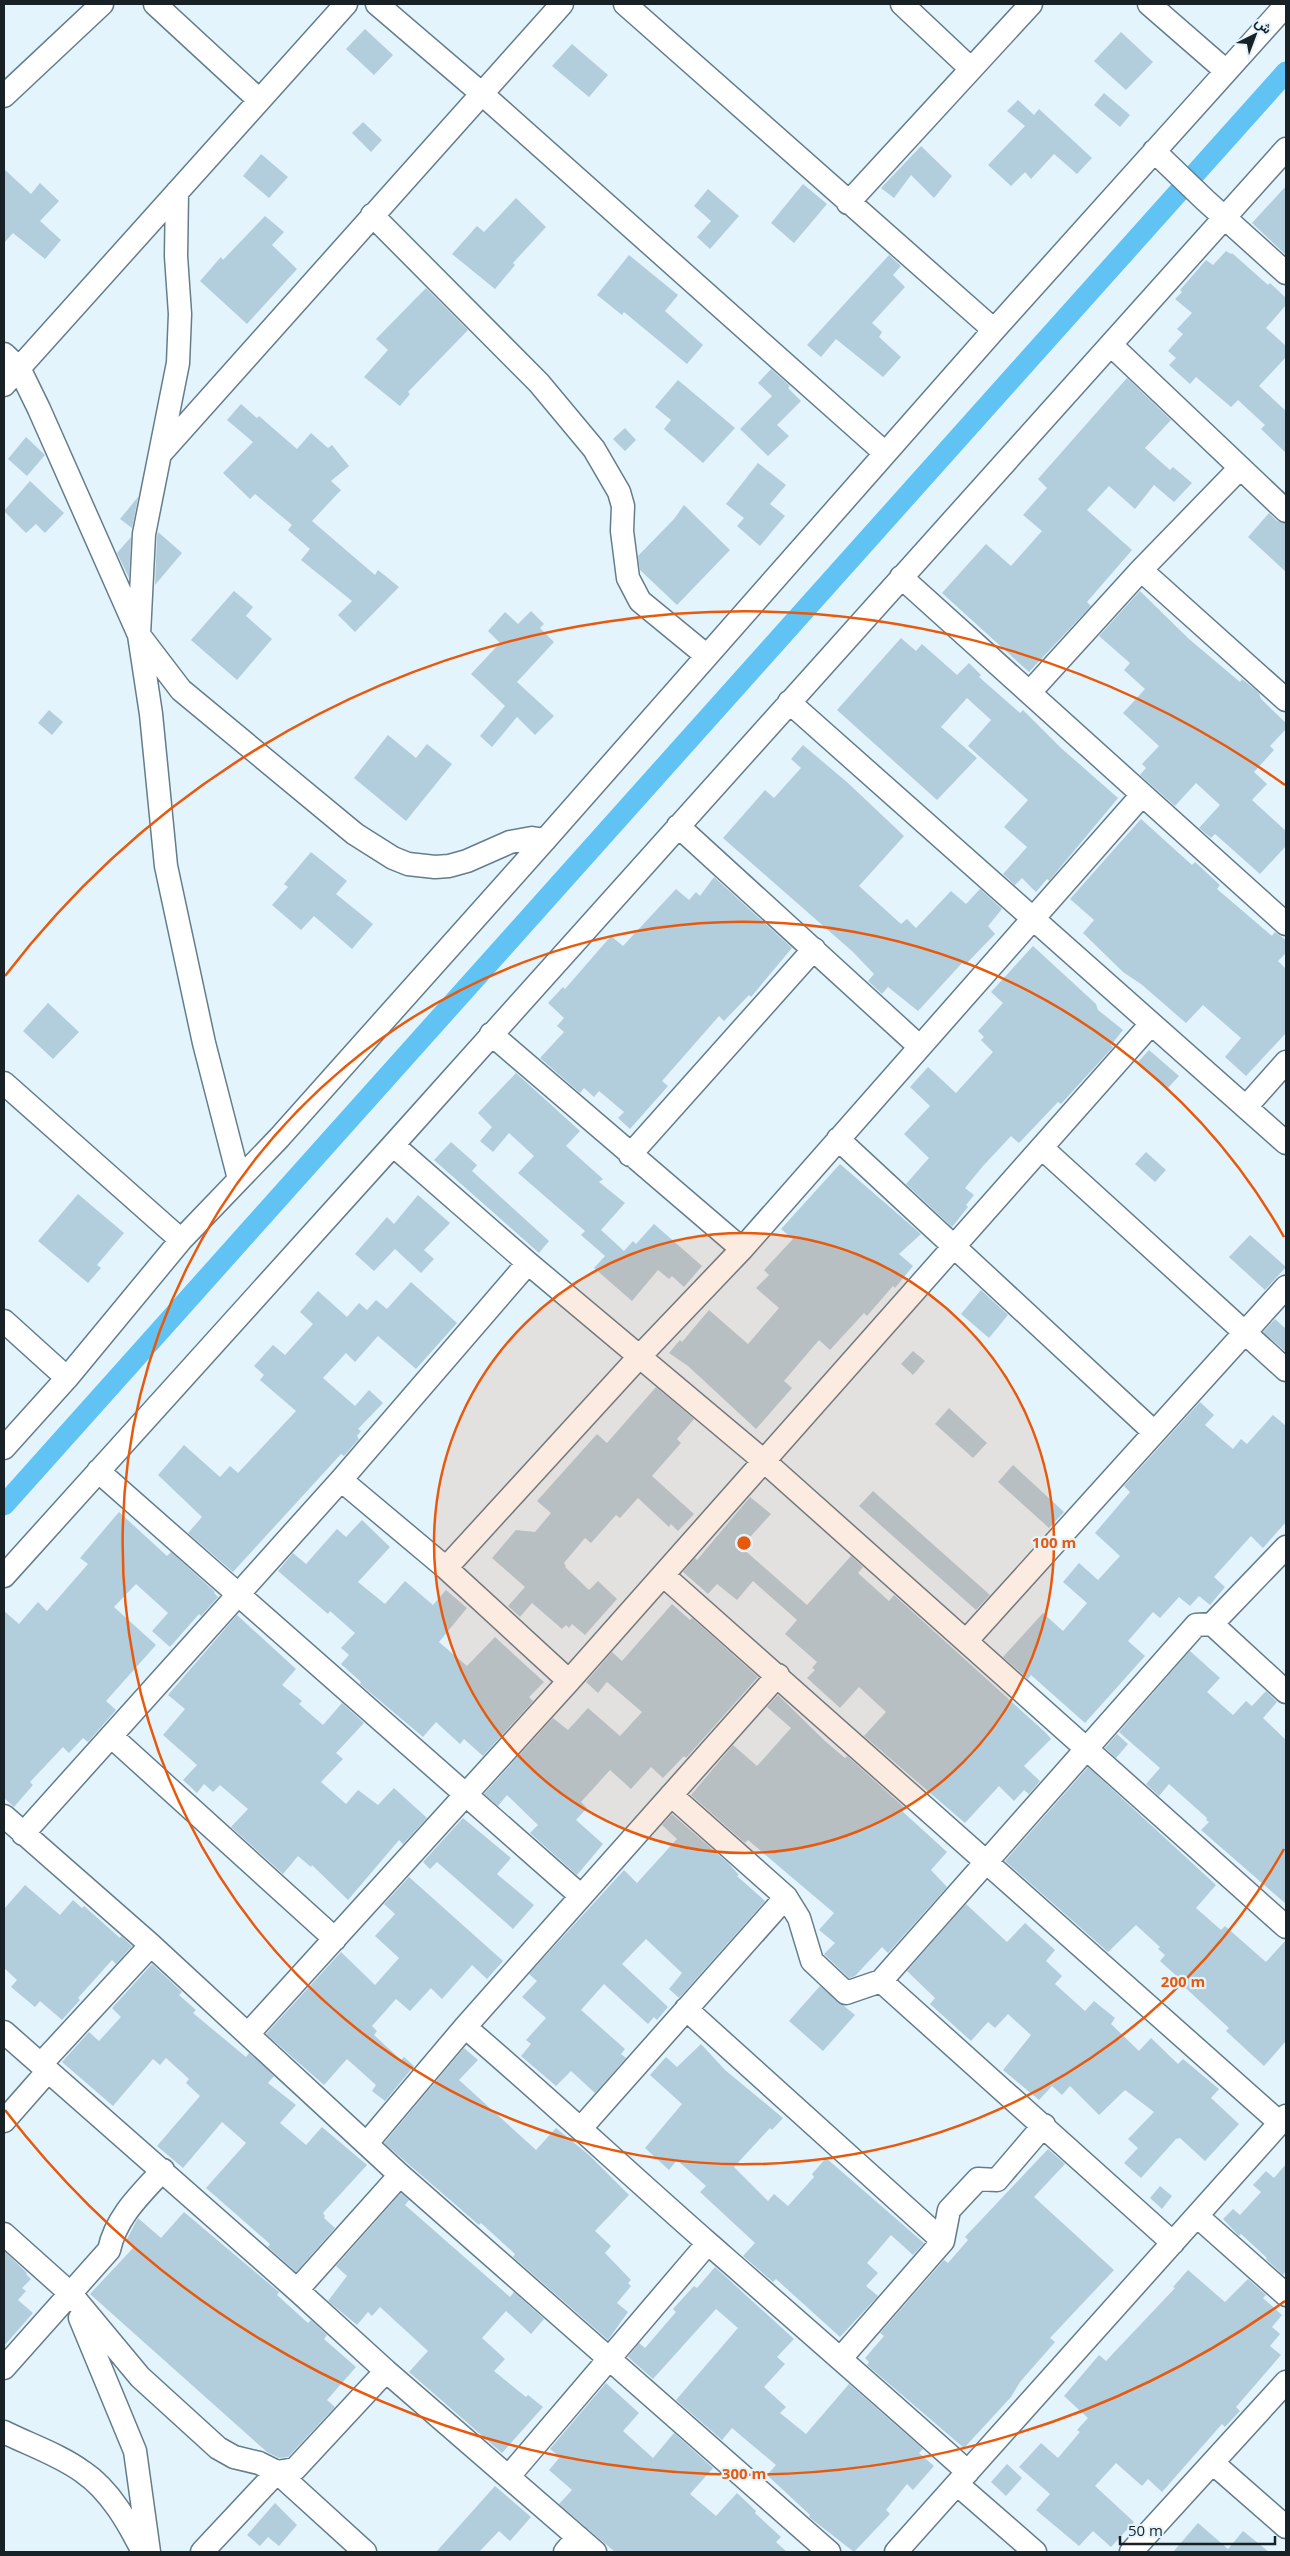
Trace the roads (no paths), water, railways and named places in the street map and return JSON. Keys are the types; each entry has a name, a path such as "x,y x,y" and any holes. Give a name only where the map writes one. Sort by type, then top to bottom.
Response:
{"street":[{"path":"4,96 102,4"},
{"path":"155,4 260,100"},
{"path":"4,385 11,361 177,192 346,4"},
{"path":"377,4 481,93 885,453"},
{"path":"160,454 372,214 562,4"},
{"path":"625,4 994,330"},
{"path":"902,4 970,68"},
{"path":"848,203 970,68 1031,4"},
{"path":"1149,4 1226,71"},
{"path":"4,1448 67,1378 181,1240 239,1180 545,840 994,330 1286,5"},
{"path":"4,1576 394,1145 491,1034 1286,149"},
{"path":"1154,151 1224,218 1286,273"},
{"path":"177,192 176,256 180,314 178,363 144,534 139,635 152,714 166,866 204,1043 239,1180"},
{"path":"372,214 539,383 594,449 619,492 623,506 622,531 628,578 640,601 707,656"},
{"path":"1110,345 1286,511"},
{"path":"11,361 40,409 139,635 180,690 348,829 393,858 408,864 435,867 449,866 510,842 532,838 545,840"},
{"path":"1030,692 1142,570 1240,468"},
{"path":"1142,570 1286,700"},
{"path":"901,578 1286,924"},
{"path":"789,702 1286,1143"},
{"path":"446,1568 639,1357 742,1249 1142,795"},
{"path":"678,826 920,1047"},
{"path":"630,1155 814,949"},
{"path":"248,2034 569,1681 1151,1024"},
{"path":"491,1034 742,1249"},
{"path":"1246,1107 1286,1062"},
{"path":"4,1083 181,1240"},
{"path":"838,1140 1154,1432"},
{"path":"394,1145 528,1263 764,1461 967,1640 1085,1750 1286,1927"},
{"path":"1042,1148 1286,1370"},
{"path":"23,1834 342,1480 528,1263"},
{"path":"967,1640 1286,1287"},
{"path":"4,1321 67,1378"},
{"path":"98,1471 581,1896"},
{"path":"342,1480 446,1568 569,1681"},
{"path":"671,1795 786,1896 800,1918 812,1961 846,1993 881,1981 1196,1625 1212,1624 1286,1547"},
{"path":"663,1575 986,1861 1283,2120 896,2552"},
{"path":"1212,1624 1286,1692"},
{"path":"367,2143 581,1896 778,1675"},
{"path":"111,1736 335,1938"},
{"path":"4,1816 151,1945 400,2175 829,2552"},
{"path":"582,2128 786,1896"},
{"path":"4,2121 44,2067 151,1945"},
{"path":"881,1981 1044,2125 1173,2243"},
{"path":"686,2009 943,2241"},
{"path":"466,2027 582,2128 708,2243 841,2358 963,2478 1034,2552"},
{"path":"4,2032 163,2170 386,2371 509,2476 571,2545 595,2552"},
{"path":"841,2358 943,2241 949,2210 978,2178 997,2180 1044,2125"},
{"path":"4,2368 109,2250 112,2235 124,2214 163,2170"},
{"path":"297,2290 400,2175"},
{"path":"1197,2216 1286,2295"},
{"path":"4,2234 71,2294 140,2377 218,2448 234,2457 259,2463 277,2472 366,2552"},
{"path":"509,2476 708,2243"},
{"path":"71,2294 135,2451 149,2552"},
{"path":"202,2552 277,2472 295,2469 386,2371"},
{"path":"1131,2552 1214,2464 1286,2382"},
{"path":"4,2432 83,2471 96,2482 117,2508 143,2552"},
{"path":"1214,2464 1286,2527"}],"waterway":[{"path":"4,1505 1286,72"}]}
